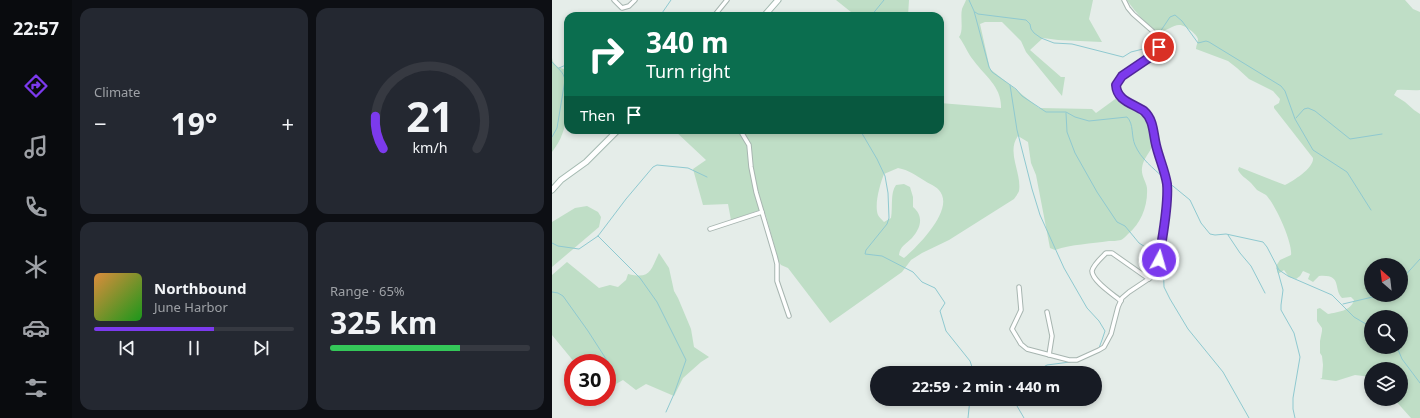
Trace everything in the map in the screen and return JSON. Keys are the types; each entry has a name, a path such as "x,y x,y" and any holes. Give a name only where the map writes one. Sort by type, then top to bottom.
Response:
{"street":[{"path":"614,0 620,7 624,8 632,4 635,0"},
{"path":"717,12 726,0"},
{"path":"768,12 778,0"},
{"path":"1019,287 1021,310 1013,327 1013,331 1025,348 1060,359 1077,360 1099,350 1104,346 1111,334 1121,301 1128,292 1156,273 1166,208 1167,183 1150,118 1144,111 1120,98 1116,85 1122,76 1156,53 1160,44 1157,34 1133,14 1124,0"},
{"path":"552,190 561,180 586,162 614,134"},
{"path":"742,134 749,145 752,176 776,260 777,281 789,316"},
{"path":"710,229 762,212"},
{"path":"1121,301 1097,281 1093,275 1093,268 1106,253 1112,253 1149,279"},
{"path":"1047,312 1052,336 1049,355"}],"green space":[{"path":"836,0 909,0 908,12 851,12"},
{"path":"966,0 1093,0 1089,19 1102,42 1043,38 1030,50 1061,77 1065,77 1062,96 1026,52 1021,41 1002,22 985,22 980,24 990,69 1039,108 1092,109 1096,113 1118,97 1148,117 1153,127 1154,138 1153,146 1144,160 1142,168 1142,174 1147,188 1143,214 1133,230 1121,240 1075,245 1055,250 1050,248 1036,175 1031,163 1028,142 1018,136 1015,142 1014,156 1019,191 1014,199 949,240 911,260 902,272 830,323 788,268 781,265 779,262 763,209 731,220 728,204 703,205 693,169 706,160 678,134 944,134 944,103 1001,108 1001,101 996,88 972,58 959,37 961,31 962,9","holes":["898,168 912,173 937,188 941,192 943,203 941,211 931,230 904,258 899,255 901,249 918,230 920,222 919,214 913,207 913,197 910,187 904,184 896,185 892,196 891,218 884,222 878,215 877,200 884,174"]},
{"path":"1127,0 1405,0 1413,9 1420,12 1420,90 1397,90 1394,95 1420,114 1420,418 1411,418 1400,406 1408,406 1408,362 1364,362 1364,376 1355,375 1336,381 1320,379 1322,378 1323,365 1322,356 1320,353 1322,328 1317,321 1317,309 1320,308 1328,314 1340,312 1350,307 1354,300 1351,297 1342,298 1339,294 1336,283 1331,277 1319,276 1313,282 1308,279 1310,274 1303,271 1296,279 1289,277 1284,270 1278,274 1276,266 1280,260 1291,255 1291,249 1286,233 1270,200 1266,195 1257,190 1238,170 1239,167 1285,185 1302,174 1310,166 1313,158 1274,108 1274,106 1279,103 1280,99 1273,91 1249,79 1228,61 1196,49 1198,39 1193,32 1187,28 1179,25 1163,31 1158,31 1137,13"},
{"path":"552,58 558,67 564,69 564,129 563,134 552,152"},
{"path":"587,206 598,212 601,217 599,227 552,267 552,222 575,208"},
{"path":"659,253 669,268 674,291 691,329 694,347 709,357 683,378 674,396 646,384 636,390 623,380 616,384 616,354 568,354 552,335 552,275 567,262 599,288 610,285 618,287 626,280 628,274 641,276 645,275 653,265"}],"waterway":[{"path":"663,12 671,0"},
{"path":"874,12 884,0"},
{"path":"969,0 974,11 989,67 992,72 1016,89 1022,96 1046,112 1066,112 1075,117 1089,121 1127,117 1131,123 1134,142 1141,155 1164,178"},
{"path":"975,12 978,14 1026,20 1030,24 1034,33 1041,38 1054,43 1072,44 1123,57 1131,52 1151,47 1156,37"},
{"path":"1158,35 1170,17 1175,15 1182,21 1198,43 1206,41 1209,42 1281,86 1285,91 1295,119 1313,150 1347,172 1371,210"},
{"path":"552,62 562,72 564,77"},
{"path":"559,68 564,66"},
{"path":"1010,85 1017,130 1040,215 1064,268 1087,308 1099,321 1105,331 1099,348"},
{"path":"552,137 557,128 564,86"},
{"path":"1296,118 1304,109 1308,108 1315,111 1350,139 1382,134"},
{"path":"1066,113 1067,132 1075,153 1097,192 1117,222 1125,226 1139,243 1158,255"},
{"path":"862,134 885,176 888,193 889,218 887,224 866,250 865,254 882,256 913,272 922,282 935,288 945,303 940,311 946,331 970,361 972,366"},
{"path":"552,243 558,246 579,249 598,236 626,199 653,167 657,165 688,168 707,177"},
{"path":"1168,182 1190,200 1201,223 1210,234 1226,234 1263,242 1279,270 1288,276 1332,295 1354,317 1364,323"},
{"path":"1228,235 1251,266 1265,293"},
{"path":"598,236 640,278 657,302 686,360 666,412"},
{"path":"1160,257 1163,259 1164,287 1170,299 1188,329 1223,372 1249,418"},
{"path":"1408,272 1420,259"},
{"path":"1277,268 1283,290 1281,310 1294,333 1300,357 1293,398 1295,418"},
{"path":"552,292 563,296 603,354"},
{"path":"1343,304 1364,299"},
{"path":"1400,354 1420,383"},
{"path":"1045,366 1070,362"},
{"path":"968,418 969,406"},
{"path":"1017,406 1024,418"}],"route":[{"path":"1159,47 1156,53 1122,76 1118,80 1116,88 1120,98 1144,111 1150,118 1167,183 1166,208 1159,260"}]}
